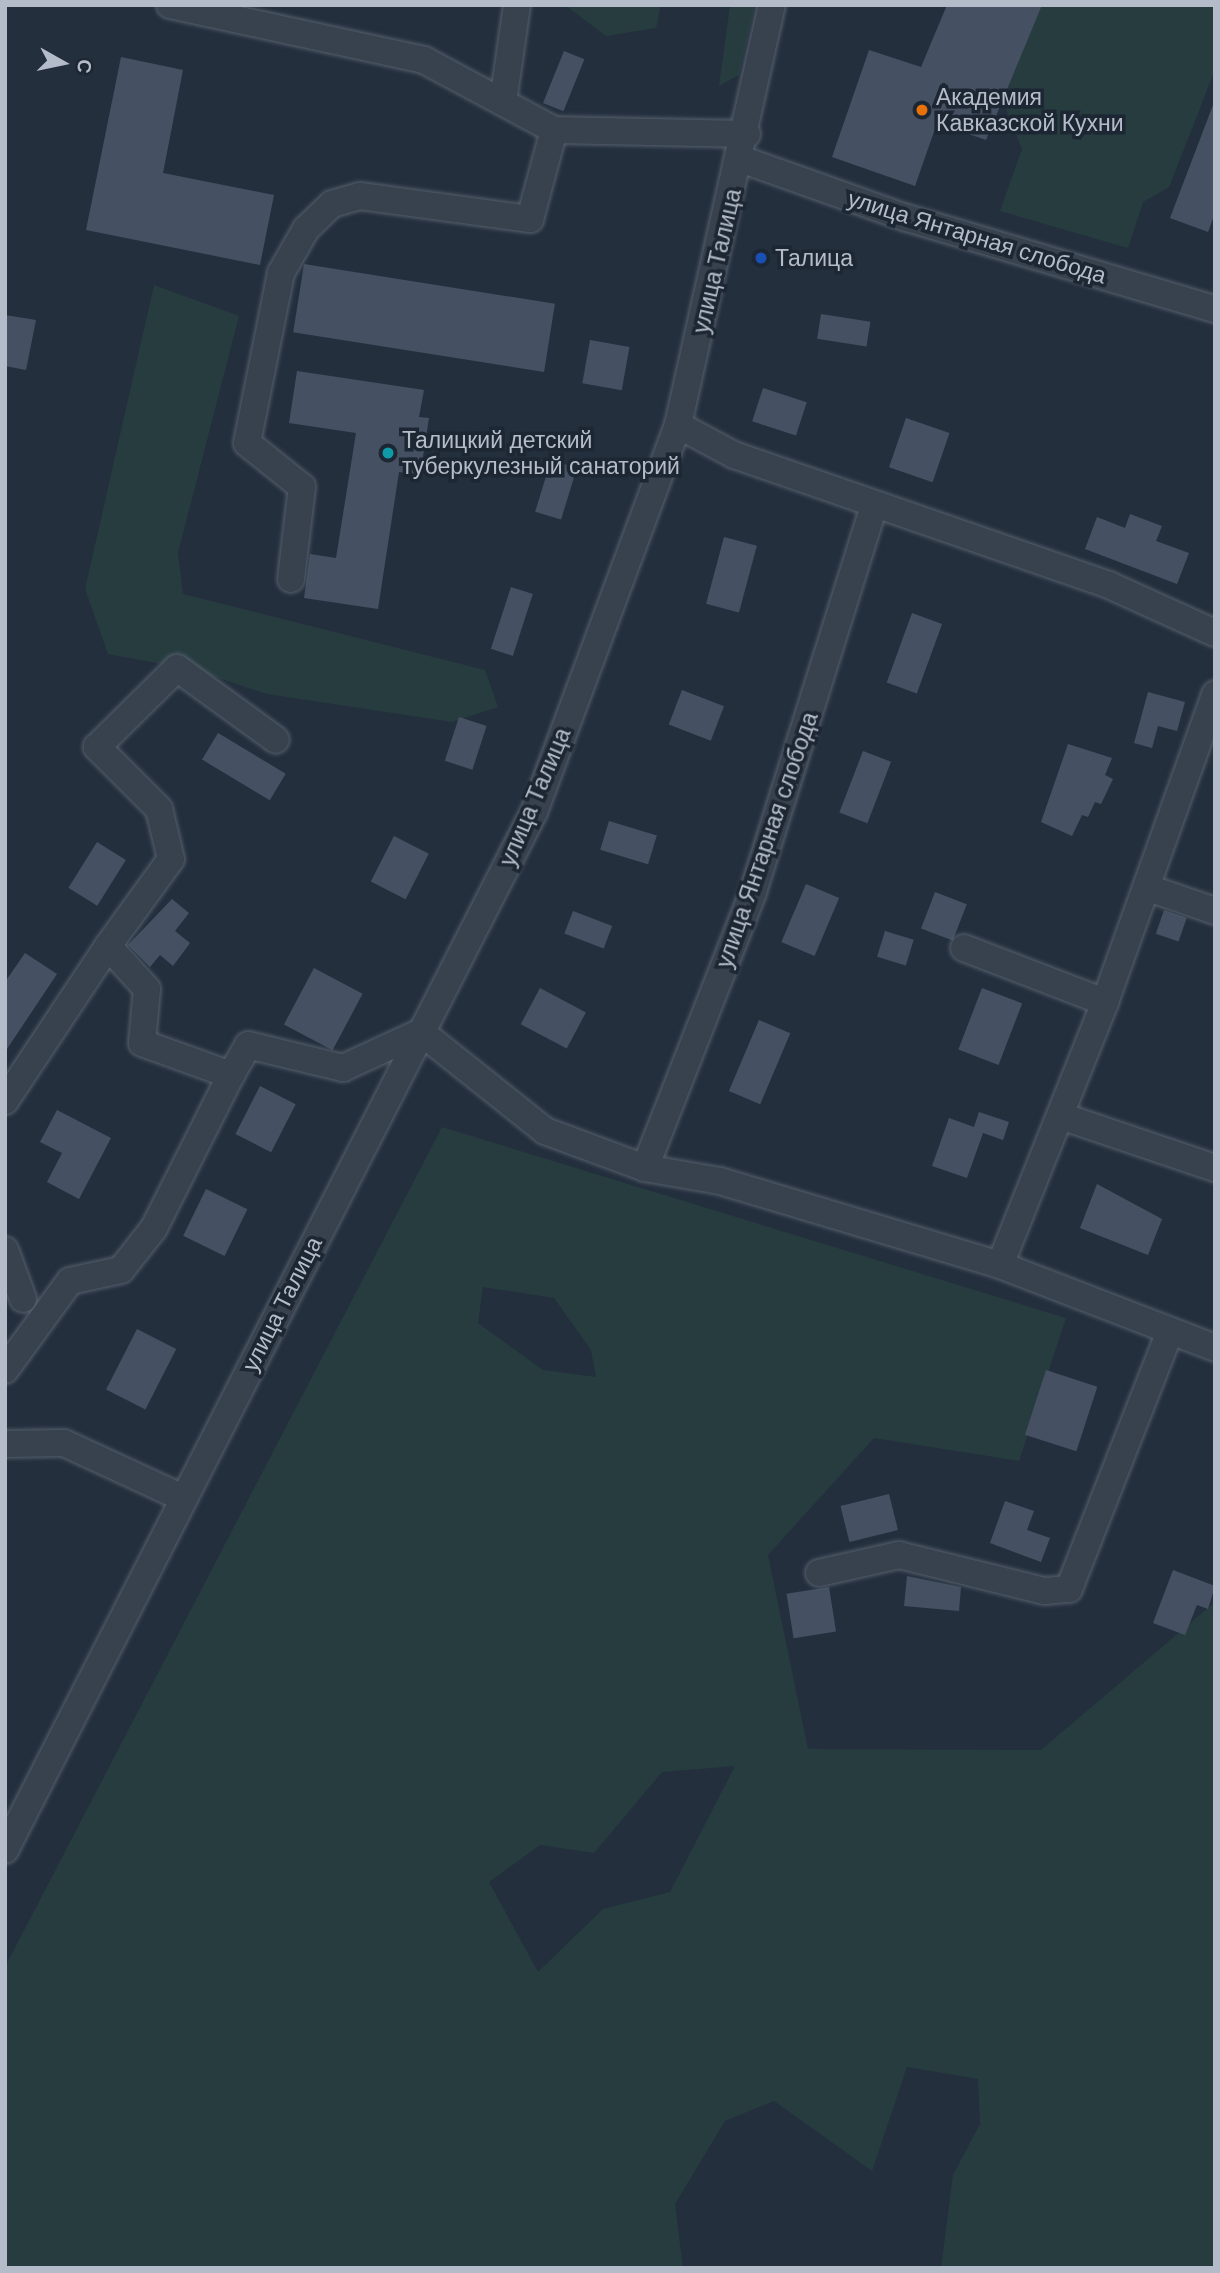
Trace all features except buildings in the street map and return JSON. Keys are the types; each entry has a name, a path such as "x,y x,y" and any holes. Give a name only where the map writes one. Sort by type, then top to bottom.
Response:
{"street":[{"path":"170,5 270,15 424,60 554,130 530,219 360,196 332,204 306,229 281,273 247,443 302,487 291,579"},
{"path":"503,102 516,5"},
{"name":"улица Талица","path":"5,1850 534,812 678,425 744,147 772,5"},
{"name":"улица Янтарная слобода","path":"554,130 744,147 907,218 1215,309"},
{"path":"678,425 734,455 874,506 1108,585 1215,633"},
{"name":"улица Янтарная слобода","path":"645,1168 752,891 874,506"},
{"path":"5,1101 108,946 171,859 159,809 97,747 177,667 276,740"},
{"path":"1000,1265 1061,1116 1148,888 1215,694"},
{"path":"1148,888 1215,911"},
{"path":"108,946 147,989 142,1043 231,1074"},
{"path":"964,948 1105,1002"},
{"path":"24,1300 70,1281 121,1270 154,1228 248,1045 343,1068 421,1032 545,1131 645,1168 720,1181 1000,1265 1215,1348"},
{"path":"1061,1116 1215,1168"},
{"path":"5,1250 24,1300 5,1370"},
{"path":"818,1573 899,1555 1045,1591 1069,1589 1170,1331"},
{"path":"5,1444 64,1443 183,1498"}],"green space":[{"path":"565,5 661,5 656,28 606,36"},
{"path":"730,5 755,5 739,75 719,86"},
{"path":"1042,5 1215,5 1215,70 1169,187 1143,202 1128,248 1000,211 1022,149 1001,97"},
{"path":"154,285 239,316 178,553 183,594 485,670 498,707 452,722 267,694 194,670 108,654 85,589"},
{"path":"442,1127 1066,1318 1019,1461 874,1438 768,1555 808,1749 1041,1750 1215,1602 1215,2268 941,2268 953,2175 980,2124 978,2079 907,2067 872,2171 774,2101 725,2121 675,2204 683,2268 5,2268 5,1967","holes":["483,1287 554,1298 591,1350 596,1377 543,1370 478,1323","735,1766 670,1892 603,1909 538,1972 489,1882 540,1845 594,1853 662,1772"]}],"place":[{"name":"Академия Кавказской Кухни","path":"922,110"},
{"name":"Талица","path":"761,258"},
{"name":"Талицкий детский туберкулезный санаторий","path":"388,453"}]}
